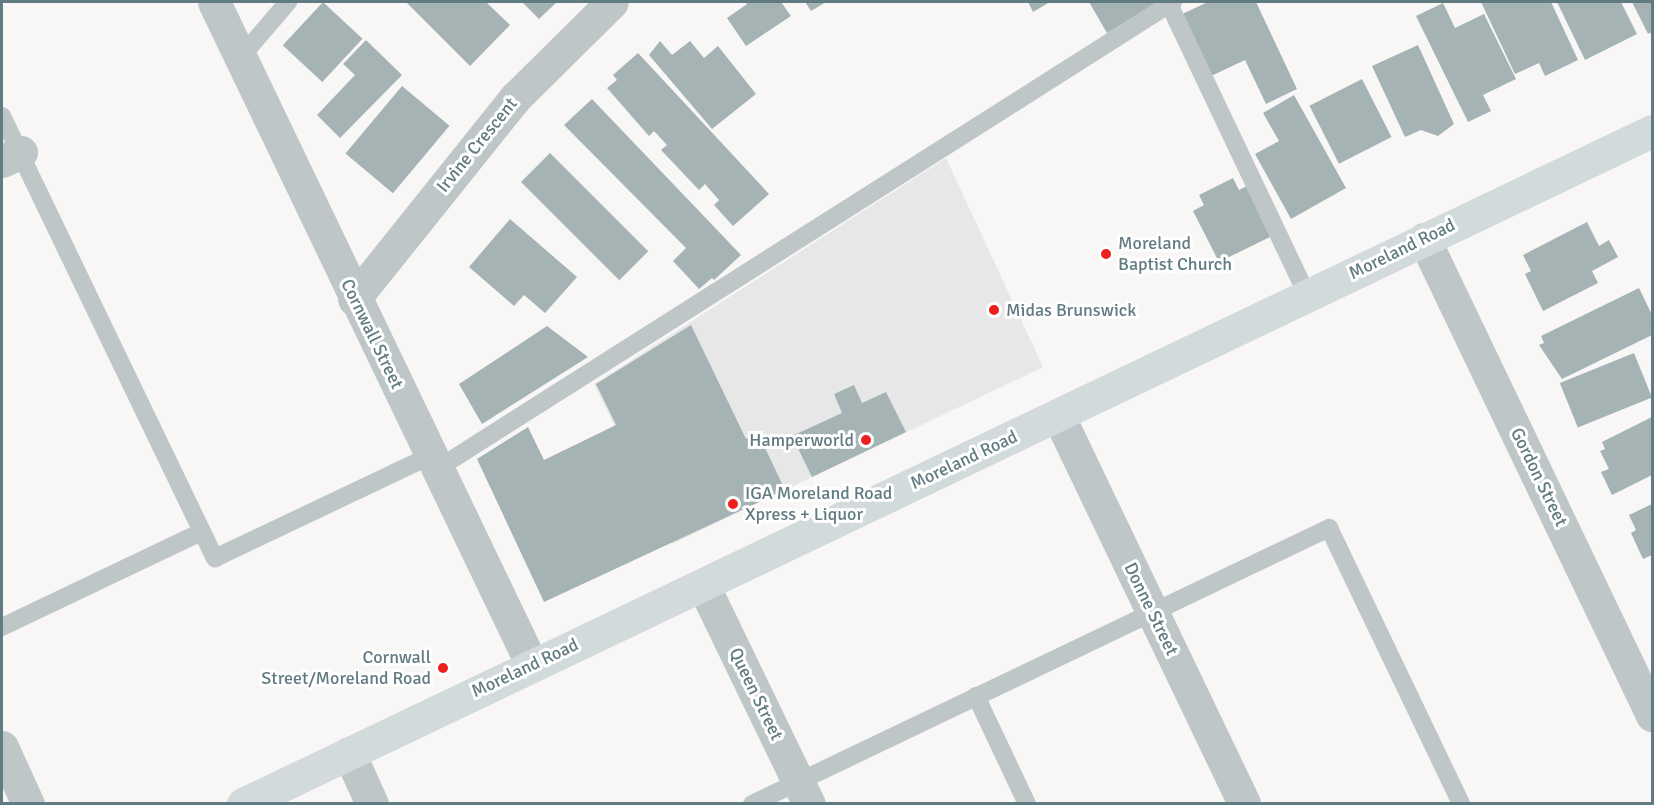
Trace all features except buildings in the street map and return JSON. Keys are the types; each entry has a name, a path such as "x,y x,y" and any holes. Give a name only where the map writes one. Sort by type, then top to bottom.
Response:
{"main road":[{"name":"Moreland Road","path":"243,804 1653,131"}],"street":[{"name":"Cornwall Street","path":"214,2 354,299 532,665"},
{"name":"Irvine Crescent","path":"354,299 514,98 612,2"},
{"name":"Gordon Street","path":"1424,239 1653,715"},
{"name":"Donne Street","path":"1058,415 1244,804"},
{"name":"Queen Street","path":"703,585 804,793"},
{"path":"2,747 28,804"},
{"path":"349,753 372,804"}],"lane":[{"path":"240,58 288,2"},
{"path":"2,116 11,157 215,558 434,462 1170,2 1307,295"},
{"path":"752,804 804,793 976,696 1329,528 1461,804"},
{"path":"2,627 201,532"},
{"path":"976,696 1027,804"}],"shaded area":[{"path":"946,158 1043,367 672,544 594,384"}],"place":[{"name":"Moreland Baptist Church","path":"1106,254"},
{"name":"Midas Brunswick","path":"994,310"},
{"name":"Hamperworld","path":"866,440"},
{"name":"IGA Moreland Road Xpress + Liquor","path":"733,504"},
{"name":"Cornwall Street/Moreland Road","path":"443,668"}]}
